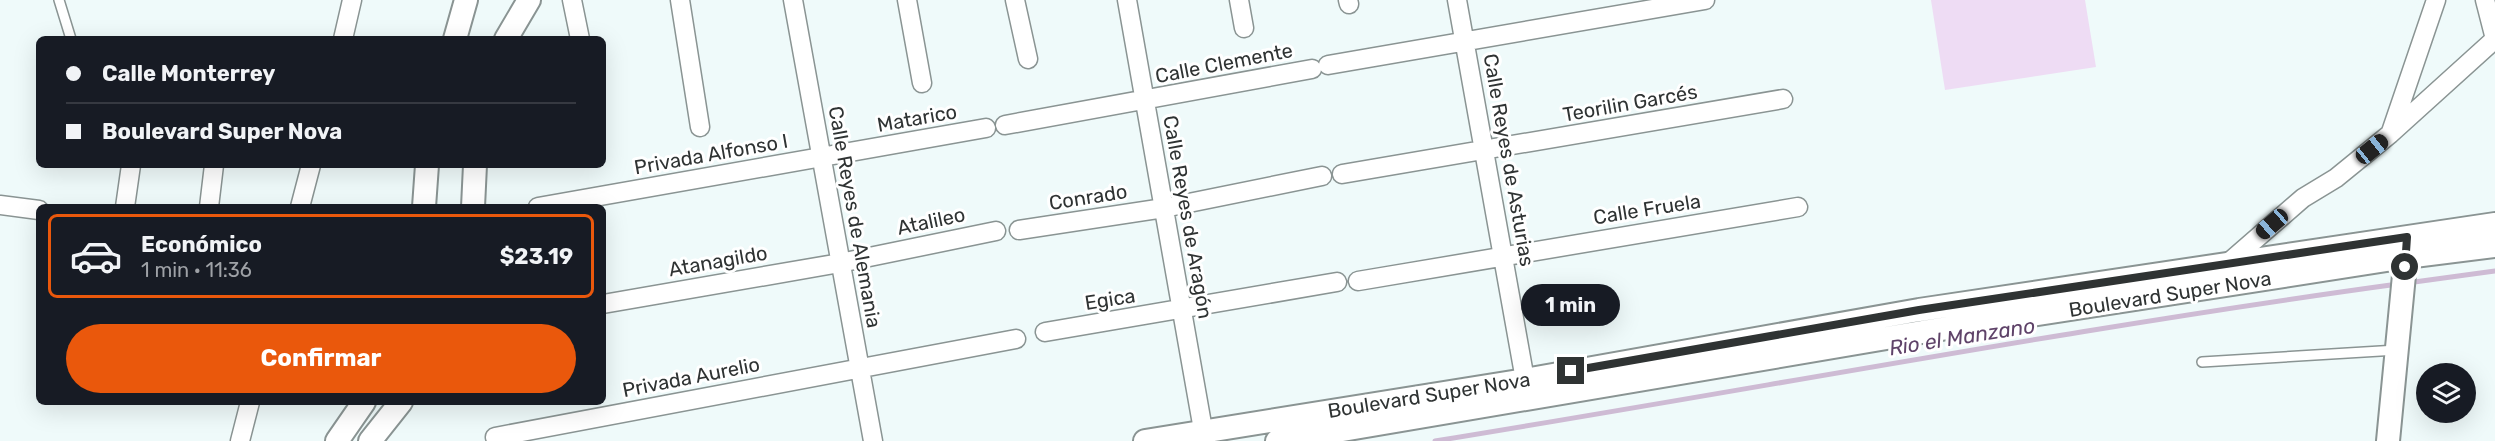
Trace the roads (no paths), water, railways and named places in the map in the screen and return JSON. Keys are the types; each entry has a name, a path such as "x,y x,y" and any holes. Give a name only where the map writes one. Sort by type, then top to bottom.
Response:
{"street":[{"path":"344,36 352,0"},
{"path":"456,36 466,0"},
{"path":"508,36 529,0"},
{"path":"572,0 579,36"},
{"path":"680,0 699,127"},
{"name":"Calle Reyes de Alemania","path":"793,0 873,441"},
{"path":"907,0 922,83"},
{"path":"1015,0 1028,59"},
{"name":"Calle Reyes de Aragón","path":"1127,0 1204,436"},
{"path":"1239,0 1244,28"},
{"name":"Calle Reyes de Asturias","path":"1457,0 1527,389"},
{"name":"Calle Clemente","path":"1005,125 1705,0"},
{"path":"2390,134 2436,0"},
{"path":"2227,264 2303,198 2336,178 2390,134 2495,39 2485,0"},
{"name":"Teorilin Garcés","path":"1342,174 1783,99"},
{"name":"Matarico","path":"821,158 986,128"},
{"name":"Privada Alfonso I","path":"555,204 821,158"},
{"path":"125,204 131,168"},
{"path":"209,204 214,168"},
{"path":"301,204 310,168"},
{"path":"424,204 427,168"},
{"path":"473,204 475,168"},
{"name":"Conrado","path":"1019,230 1164,208 1322,176"},
{"path":"0,205 36,210"},
{"name":"Calle Fruela","path":"1358,281 1798,207"},
{"name":"Boulevard Super Nova","path":"1145,441 1204,436 1922,332 2406,254 2495,224"},
{"name":"Atalileo","path":"840,263 996,231"},
{"name":"Boulevard Super Nova","path":"1277,441 1919,310 2227,264 2406,254 2495,246"},
{"path":"2388,441 2406,254"},
{"name":"Atanagildo","path":"606,303 840,263"},
{"name":"Egica","path":"1045,332 1337,282"},
{"name":"Privada Aurelio","path":"495,437 1016,339"},
{"path":"240,441 248,405"},
{"path":"337,441 362,405"},
{"path":"370,441 399,405"}],"lane":[{"path":"59,0 70,36"},
{"path":"2202,362 2397,350"}],"waterway":[{"name":"Rio el Manzano","path":"2407,283 2495,271"},
{"name":"Rio el Manzano","path":"1435,441 2036,339 2398,284"}]}
